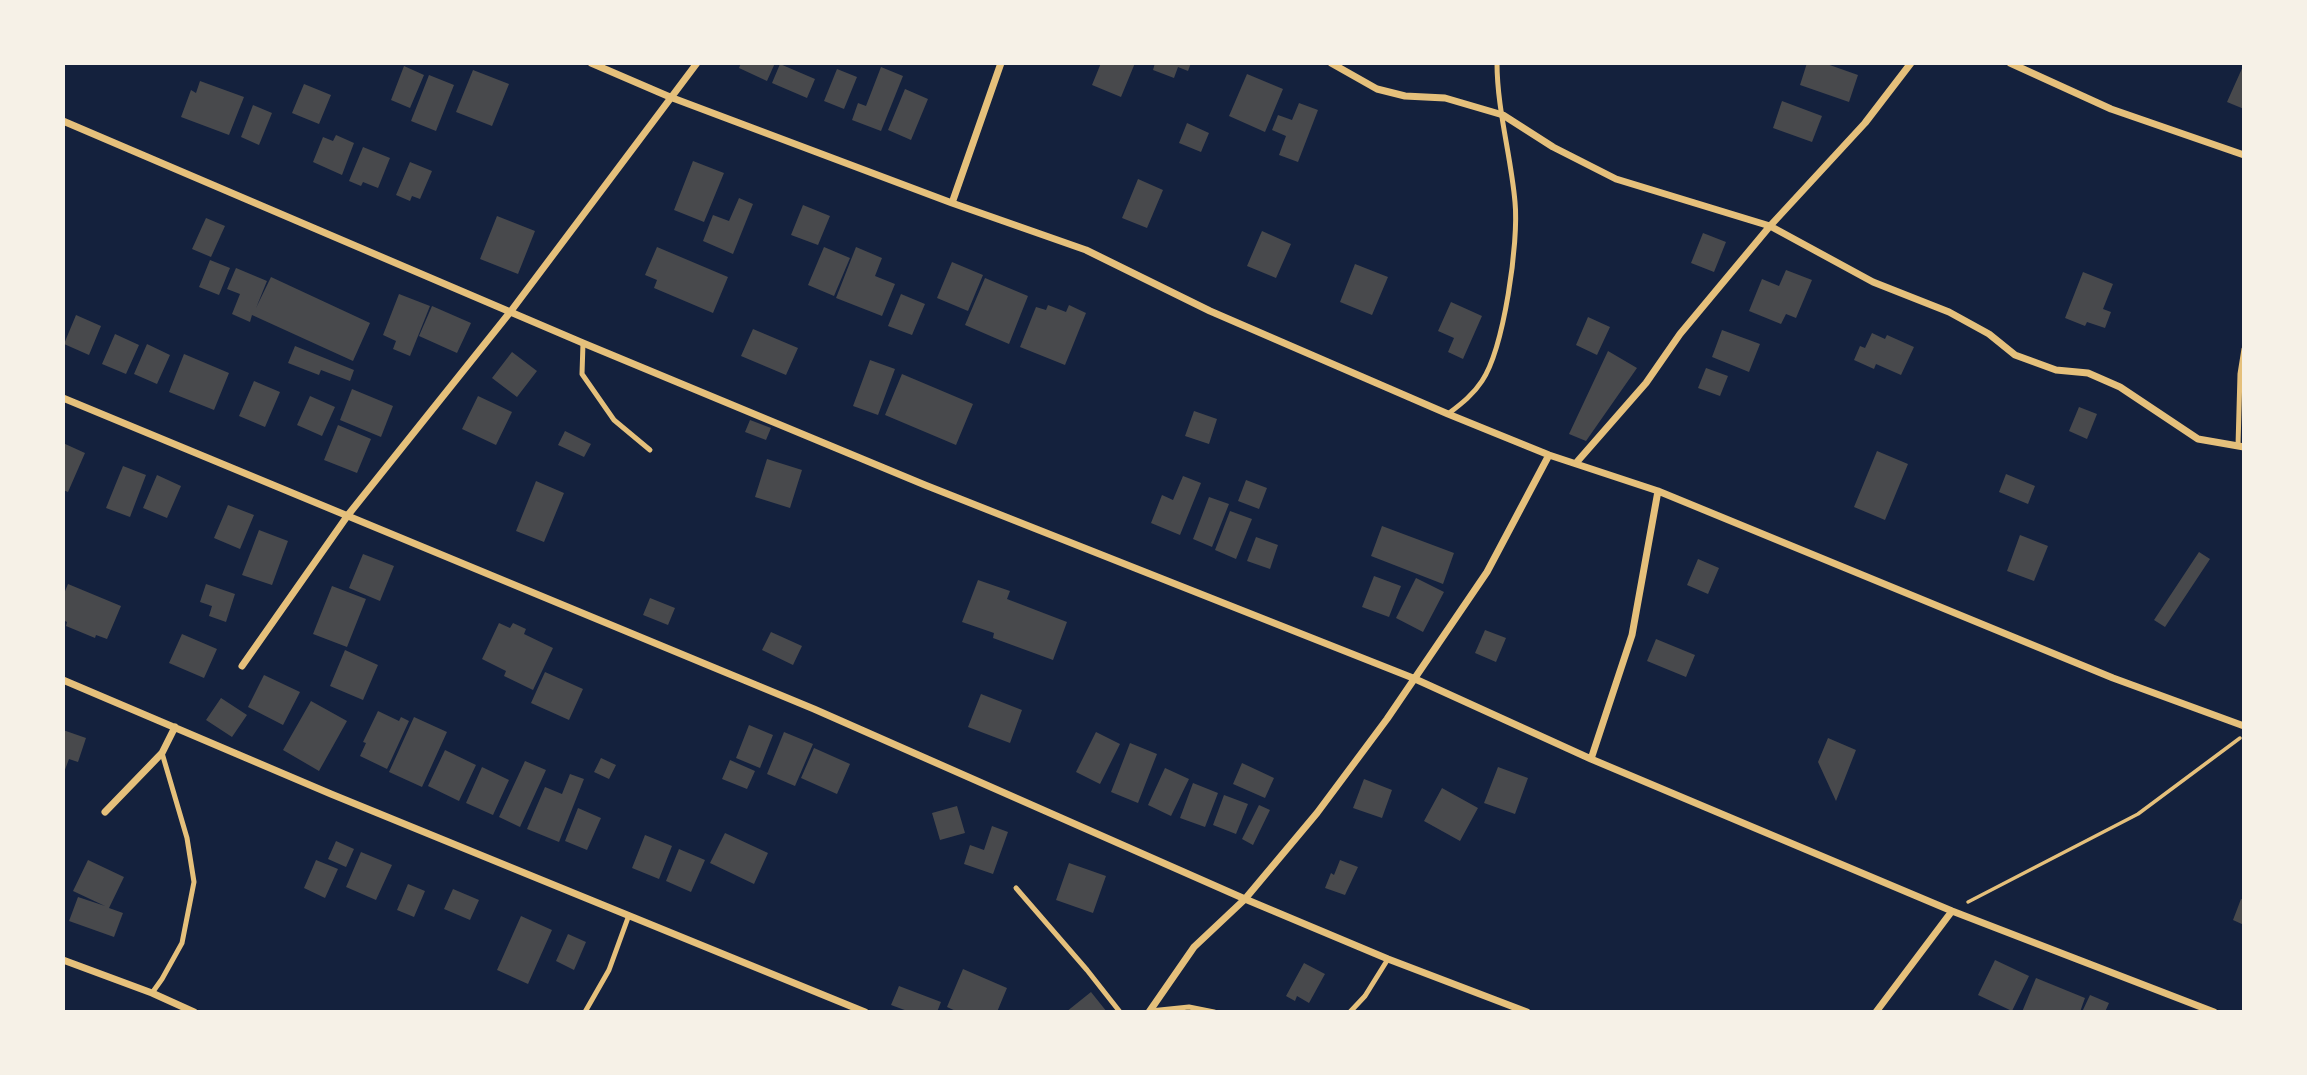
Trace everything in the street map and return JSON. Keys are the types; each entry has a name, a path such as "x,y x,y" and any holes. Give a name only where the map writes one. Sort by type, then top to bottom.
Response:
{"street":[{"path":"591,63 670,97 1086,250 1210,311 1448,414 1549,455 1658,491 2113,678 2244,726"},
{"path":"242,666 348,515 511,311 697,63"},
{"path":"953,203 1002,63"},
{"path":"1331,63 1377,89 1405,96 1445,97 1503,115 1553,147 1616,179 1770,226 1873,282 1949,312 1989,334 2015,355 2056,370 2088,373 2120,387 2198,439 2241,447"},
{"path":"1576,463 1646,383 1680,334 1770,226 1865,122 1911,63"},
{"path":"2010,63 2112,109 2244,155"},
{"path":"63,121 583,343 925,485 1413,678 1591,759 1952,911 2214,1012"},
{"path":"63,398 814,709 1388,959 1527,1012"},
{"path":"1150,1011 1194,947 1245,899 1317,813 1387,719 1487,572 1549,455"},
{"path":"1591,759 1632,635 1658,491"},
{"path":"63,680 865,1012"},
{"path":"105,812 162,753 175,727"},
{"path":"1876,1012 1952,911"},
{"path":"63,960 152,993 194,1012"}],"lane":[{"path":"1448,414 1469,398 1484,379 1494,353 1506,305 1514,258 1516,204 1497,63"},
{"path":"583,343 582,374 614,420 650,450"},
{"path":"2241,447 2240,374 2244,349"},
{"path":"152,993 182,943 194,882 187,838 162,753"},
{"path":"1016,888 1120,1012"},
{"path":"584,1012 609,970 629,915"},
{"path":"1350,1012 1365,996 1388,959"},
{"path":"1150,1011 1189,1007 1214,1012"}],"path":[{"path":"1952,911 2138,814 2244,735"}],"building":[{"path":"741,63 775,63 767,81 739,68"},
{"path":"1101,63 1135,63 1121,97 1092,85"},
{"path":"1155,63 1191,63 1188,71 1178,67 1174,78 1153,70"},
{"path":"1807,63 1824,63 1858,75 1849,102 1800,85"},
{"path":"780,64 815,79 807,98 772,83"},
{"path":"2244,64 2244,109 2227,102"},
{"path":"404,66 424,75 410,108 391,100"},
{"path":"881,67 903,76 881,131 852,120 858,103 866,106"},
{"path":"837,69 857,77 844,109 824,101"},
{"path":"473,70 509,84 492,126 456,112"},
{"path":"1247,74 1283,89 1265,132 1229,116"},
{"path":"429,75 454,85 436,131 411,121"},
{"path":"200,81 244,97 229,135 181,117 191,90 196,93"},
{"path":"304,84 331,95 319,124 292,113"},
{"path":"905,89 928,99 911,140 888,130"},
{"path":"1782,101 1822,116 1812,142 1773,128"},
{"path":"1299,103 1318,110 1298,162 1279,155 1286,136 1272,130 1278,115 1292,120"},
{"path":"253,105 272,113 259,145 241,137"},
{"path":"1187,123 1209,133 1201,152 1179,143"},
{"path":"336,135 354,143 342,175 313,162 323,137 333,141"},
{"path":"363,147 390,158 378,188 363,182 361,186 349,181"},
{"path":"693,161 724,173 704,222 674,210"},
{"path":"410,162 432,171 420,199 412,196 410,201 396,195"},
{"path":"1138,179 1163,190 1147,228 1122,218"},
{"path":"739,198 753,204 733,254 703,241 713,215 729,221"},
{"path":"803,205 830,216 818,245 791,235"},
{"path":"497,216 535,231 518,274 480,259"},
{"path":"206,218 225,226 211,257 192,249"},
{"path":"1262,231 1291,244 1276,278 1247,266"},
{"path":"1703,233 1726,242 1714,272 1691,263"},
{"path":"657,247 728,277 713,313 654,288 657,280 645,275"},
{"path":"824,247 850,258 834,296 808,285"},
{"path":"856,247 882,258 875,276 895,284 882,316 836,298"},
{"path":"210,260 230,268 219,295 199,287"},
{"path":"952,262 983,275 968,311 937,298"},
{"path":"1355,264 1388,277 1372,315 1340,302"},
{"path":"236,268 267,281 256,308 271,277 370,323 353,361 252,315 250,322 232,314 240,294 227,289"},
{"path":"1786,270 1812,280 1796,318 1786,314 1781,324 1749,311 1762,279 1779,286"},
{"path":"2083,272 2113,284 2103,309 2111,312 2105,328 2087,322 2085,326 2065,318"},
{"path":"985,278 1028,296 1009,344 965,325"},
{"path":"399,294 430,306 410,356 393,349 396,341 383,335"},
{"path":"901,294 925,304 912,335 888,326"},
{"path":"1451,302 1482,316 1463,359 1448,352 1454,338 1438,331"},
{"path":"1048,305 1066,312 1069,305 1086,313 1065,365 1020,347 1036,307 1046,310"},
{"path":"432,306 471,323 457,353 419,336"},
{"path":"76,315 101,326 89,355 64,344"},
{"path":"1588,317 1610,327 1597,355 1576,345"},
{"path":"753,329 798,348 786,375 741,356"},
{"path":"1722,330 1760,344 1749,372 1712,357"},
{"path":"1872,333 1885,339 1887,335 1914,347 1901,375 1876,364 1874,369 1854,360 1860,346 1865,348"},
{"path":"115,334 139,345 126,374 102,364"},
{"path":"147,344 170,355 157,384 134,374"},
{"path":"295,346 354,370 350,381 321,370 319,375 288,363"},
{"path":"1608,351 1637,368 1586,441 1569,434"},
{"path":"512,352 537,371 517,397 492,378"},
{"path":"184,354 229,373 214,410 169,392"},
{"path":"870,360 895,369 878,415 853,406"},
{"path":"1706,368 1728,376 1720,396 1698,388"},
{"path":"902,374 973,404 956,445 885,415"},
{"path":"254,381 280,392 265,427 239,416"},
{"path":"352,389 393,406 381,437 340,420"},
{"path":"310,396 335,407 322,436 297,425"},
{"path":"478,396 512,412 496,445 462,429"},
{"path":"2079,407 2097,414 2087,439 2069,431"},
{"path":"1194,411 1217,419 1209,444 1185,436"},
{"path":"750,420 771,428 766,440 745,432"},
{"path":"338,425 371,439 357,473 324,460"},
{"path":"565,431 591,444 584,457 558,445"},
{"path":"63,443 85,453 68,492 63,490"},
{"path":"1877,451 1908,464 1885,520 1854,507"},
{"path":"767,459 802,470 790,508 755,497"},
{"path":"123,466 146,475 130,517 106,508"},
{"path":"2006,474 2035,486 2028,504 1999,492"},
{"path":"157,475 181,486 167,518 143,508"},
{"path":"1183,476 1201,483 1180,535 1151,523 1162,495 1173,500"},
{"path":"1246,480 1267,488 1259,509 1238,501"},
{"path":"536,481 564,493 544,542 516,531"},
{"path":"1209,497 1229,504 1212,547 1193,539"},
{"path":"228,505 254,515 240,549 214,538"},
{"path":"1230,511 1252,519 1236,559 1215,550"},
{"path":"1382,526 1454,553 1443,584 1371,556"},
{"path":"259,530 288,541 272,585 242,575"},
{"path":"2020,535 2048,546 2034,581 2007,571"},
{"path":"1256,537 1278,545 1270,569 1247,561"},
{"path":"2199,552 2210,559 2165,627 2154,620"},
{"path":"363,554 394,566 380,601 349,588"},
{"path":"1698,559 1719,568 1708,594 1687,585"},
{"path":"1374,576 1401,586 1389,617 1362,607"},
{"path":"1416,578 1444,592 1423,632 1396,618"},
{"path":"978,580 1010,591 1007,599 1067,622 1053,660 993,638 994,633 962,622"},
{"path":"68,584 121,606 107,639 96,635 95,638 66,626 67,622 63,620 63,596"},
{"path":"206,584 235,594 226,622 209,616 212,606 200,602"},
{"path":"332,586 366,599 347,647 313,634"},
{"path":"650,598 675,608 668,625 643,615"},
{"path":"499,623 510,628 513,623 526,629 524,634 553,648 533,690 504,676 506,671 482,659"},
{"path":"1485,630 1506,638 1496,662 1475,653"},
{"path":"771,632 802,646 793,665 762,650"},
{"path":"182,634 217,649 204,678 169,663"},
{"path":"1656,639 1695,655 1686,677 1647,661"},
{"path":"345,650 378,665 363,700 330,686"},
{"path":"545,672 583,689 569,720 531,703"},
{"path":"264,675 300,692 283,725 248,707"},
{"path":"981,694 1022,710 1010,743 968,727"},
{"path":"221,698 247,715 232,737 206,720"},
{"path":"311,701 347,721 319,771 283,750"},
{"path":"378,711 399,721 401,717 409,721 387,769 360,756 366,743 363,742"},
{"path":"414,717 447,732 422,787 389,772"},
{"path":"749,725 773,735 760,768 736,758"},
{"path":"63,730 86,738 78,762 69,759 63,775"},
{"path":"784,732 813,744 795,786 767,774"},
{"path":"1096,732 1120,744 1100,784 1076,772"},
{"path":"1828,738 1856,750 1836,801 1818,762"},
{"path":"1130,743 1157,754 1138,803 1111,792"},
{"path":"814,748 850,764 837,794 801,778"},
{"path":"445,750 476,765 459,801 428,786"},
{"path":"601,758 616,765 609,779 594,772"},
{"path":"730,760 755,771 747,789 722,779"},
{"path":"525,761 546,770 520,827 499,817"},
{"path":"1242,763 1274,778 1265,798 1233,784"},
{"path":"482,767 509,780 493,815 466,803"},
{"path":"1498,767 1528,778 1515,814 1484,803"},
{"path":"1165,768 1189,779 1171,816 1148,805"},
{"path":"570,774 584,779 559,842 527,829 545,787 562,794"},
{"path":"1364,779 1392,790 1382,818 1353,808"},
{"path":"1193,783 1218,793 1205,827 1180,818"},
{"path":"1442,788 1478,808 1460,841 1424,821"},
{"path":"1224,795 1248,804 1236,834 1213,825"},
{"path":"1259,805 1270,810 1253,845 1242,839"},
{"path":"957,806 965,833 940,840 932,813"},
{"path":"578,808 601,818 587,850 565,841"},
{"path":"992,826 1008,832 993,874 964,864 970,845 984,850"},
{"path":"725,833 768,853 754,884 710,863"},
{"path":"645,835 672,846 659,879 632,868"},
{"path":"336,841 354,849 346,867 328,859"},
{"path":"679,849 705,860 691,892 666,881"},
{"path":"361,852 392,865 376,900 346,887"},
{"path":"88,860 124,877 109,908 123,913 114,937 69,921 78,897 105,906 73,891"},
{"path":"316,860 338,869 325,898 304,888"},
{"path":"1340,860 1358,867 1345,895 1325,888"},
{"path":"1069,863 1106,876 1093,913 1056,900"},
{"path":"408,884 425,891 414,917 397,910"},
{"path":"453,889 479,900 470,920 444,909"},
{"path":"2241,899 2244,900 2244,925 2233,920"},
{"path":"521,916 552,930 528,984 497,970"},
{"path":"568,934 586,942 574,970 556,961"},
{"path":"1995,960 2029,976 2012,1011 1978,995"},
{"path":"1304,963 1325,974 1309,1003 1297,996 1295,1001 1286,996"},
{"path":"963,969 1007,988 997,1012 958,1012 947,1007"},
{"path":"2036,978 2085,998 2080,1012 2022,1012"},
{"path":"899,986 941,1002 937,1012 910,1012 891,1005"},
{"path":"1091,992 1107,1012 1066,1012"},
{"path":"2090,995 2109,1003 2105,1012 2082,1012"}]}
